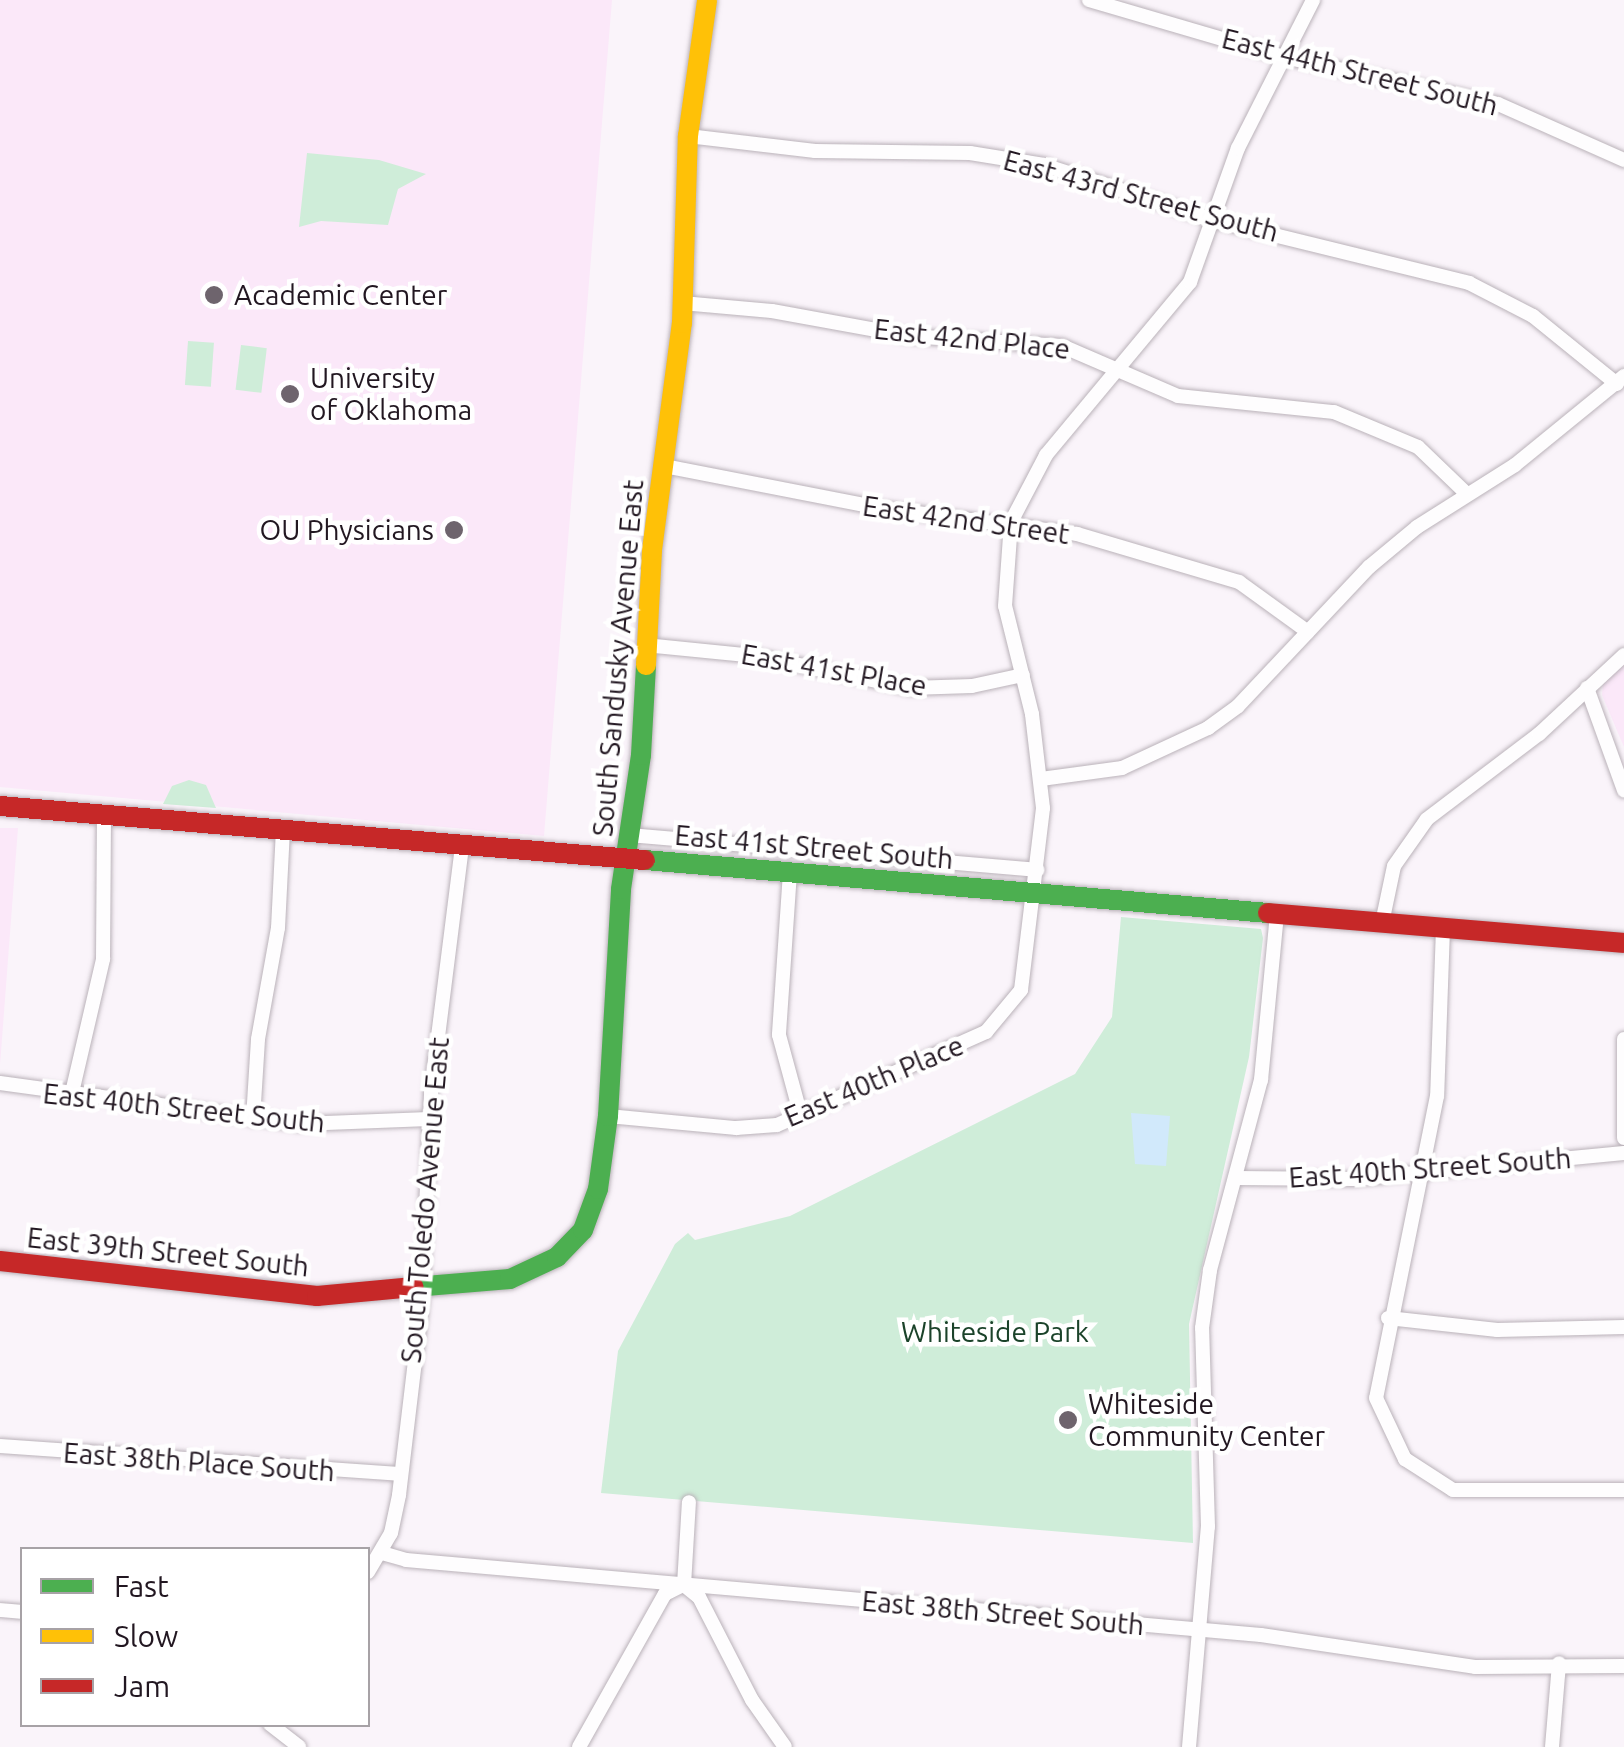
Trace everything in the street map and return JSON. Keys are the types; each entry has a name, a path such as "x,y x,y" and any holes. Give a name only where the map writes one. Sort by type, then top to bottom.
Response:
{"street":[{"name":"South Sandusky Avenue East","path":"510,1279 557,1257 583,1230 598,1189 608,1116 645,644 682,303 688,136 707,0"},
{"name":"East 44th Street South","path":"1089,0 1284,57 1498,104 1624,160"},
{"path":"1012,522 1046,456 1122,370 1190,282 1238,148 1312,0"},
{"name":"East 43rd Street South","path":"688,136 815,151 1010,158 1213,220 1469,283 1533,316 1620,380"},
{"name":"East 42nd Place","path":"682,303 772,311 910,336 1062,346 1178,396 1358,418 1418,447 1466,494"},
{"path":"1042,779 1090,774 1159,754 1238,706 1369,567 1466,494 1515,465 1620,380"},
{"name":"East 42nd Street","path":"664,466 861,505 1012,522 1239,582 1308,632"},
{"name":"East 40th Place","path":"608,1116 736,1128 802,1116 999,1021 1021,990 1035,894 1042,779 1004,593 1012,522"},
{"name":"East 41st Place","path":"645,644 756,656 910,688 972,686 1022,675"},
{"path":"1382,923 1388,882 1407,840 1624,655"},
{"path":"1587,688 1624,790"},
{"name":"East 41st Street South","path":"0,806 1624,943"},
{"path":"70,1097 104,959 104,814"},
{"path":"253,1119 258,1038 278,928 282,828"},
{"name":"East 41st Street South","path":"630,835 1037,870"},
{"name":"South Toledo Avenue East","path":"370,1569 382,1553 396,1515 423,1287 429,1119 462,845"},
{"path":"790,872 779,1035 802,1116"},
{"path":"1190,1747 1209,1490 1202,1328 1261,1080 1277,914"},
{"path":"1443,928 1442,1050 1422,1171 1388,1318 1376,1398 1388,1434 1420,1472 1453,1490 1624,1490"},
{"path":"1624,1039 1624,1138"},
{"name":"East 40th Street South","path":"0,1083 70,1097 300,1124 429,1119"},
{"name":"East 40th Street South","path":"1235,1178 1422,1171 1624,1153"},
{"name":"East 39th Street South","path":"0,1261 286,1296 510,1279"},
{"path":"1388,1318 1489,1330 1624,1327"},
{"name":"East 38th Place South","path":"0,1446 399,1474"},
{"path":"684,1584 689,1502"},
{"name":"East 38th Street South","path":"382,1553 1199,1630 1475,1667 1559,1663 1624,1666"},
{"path":"579,1747 665,1594 684,1584"},
{"path":"684,1584 699,1598 752,1700 785,1747"},
{"path":"1552,1747 1559,1663"},
{"path":"274,1727 299,1747"}],"shaded area":[{"name":"University of Oklahoma","path":"0,0 612,0 544,836 0,787"},
{"path":"1624,664 1624,747 1602,695 1603,683"},
{"path":"0,828 18,828 0,1065"}],"green space":[{"path":"307,153 379,160 426,174 398,189 388,225 321,221 299,227"},
{"path":"188,341 214,343 211,387 185,385"},
{"path":"241,345 267,348 261,393 236,390"},
{"path":"189,780 206,785 216,808 163,804 172,786"},
{"name":"Whiteside Park","path":"1121,917 1261,929 1263,938 1249,1057 1189,1324 1193,1543 601,1493 618,1351 675,1244 688,1233 695,1240 790,1216 1075,1074 1112,1017"}],"water":[{"path":"1131,1113 1170,1116 1166,1166 1135,1164"}],"traffic: fast":[{"path":"414,1287 510,1279 557,1257 583,1230 598,1189 608,1116 621,889 641,755 646,665"},
{"path":"645,860 1268,913"}],"traffic: slow":[{"path":"646,665 652,550 682,323 688,136 707,0"}],"traffic: jam":[{"path":"0,806 645,860"},
{"path":"1268,913 1624,943"},
{"path":"0,1261 317,1296 414,1287"}],"place":[{"name":"Academic Center","path":"214,295"},
{"name":"University of Oklahoma","path":"290,394"},
{"name":"OU Physicians","path":"454,530"},
{"name":"Whiteside Community Center","path":"1068,1420"}]}
